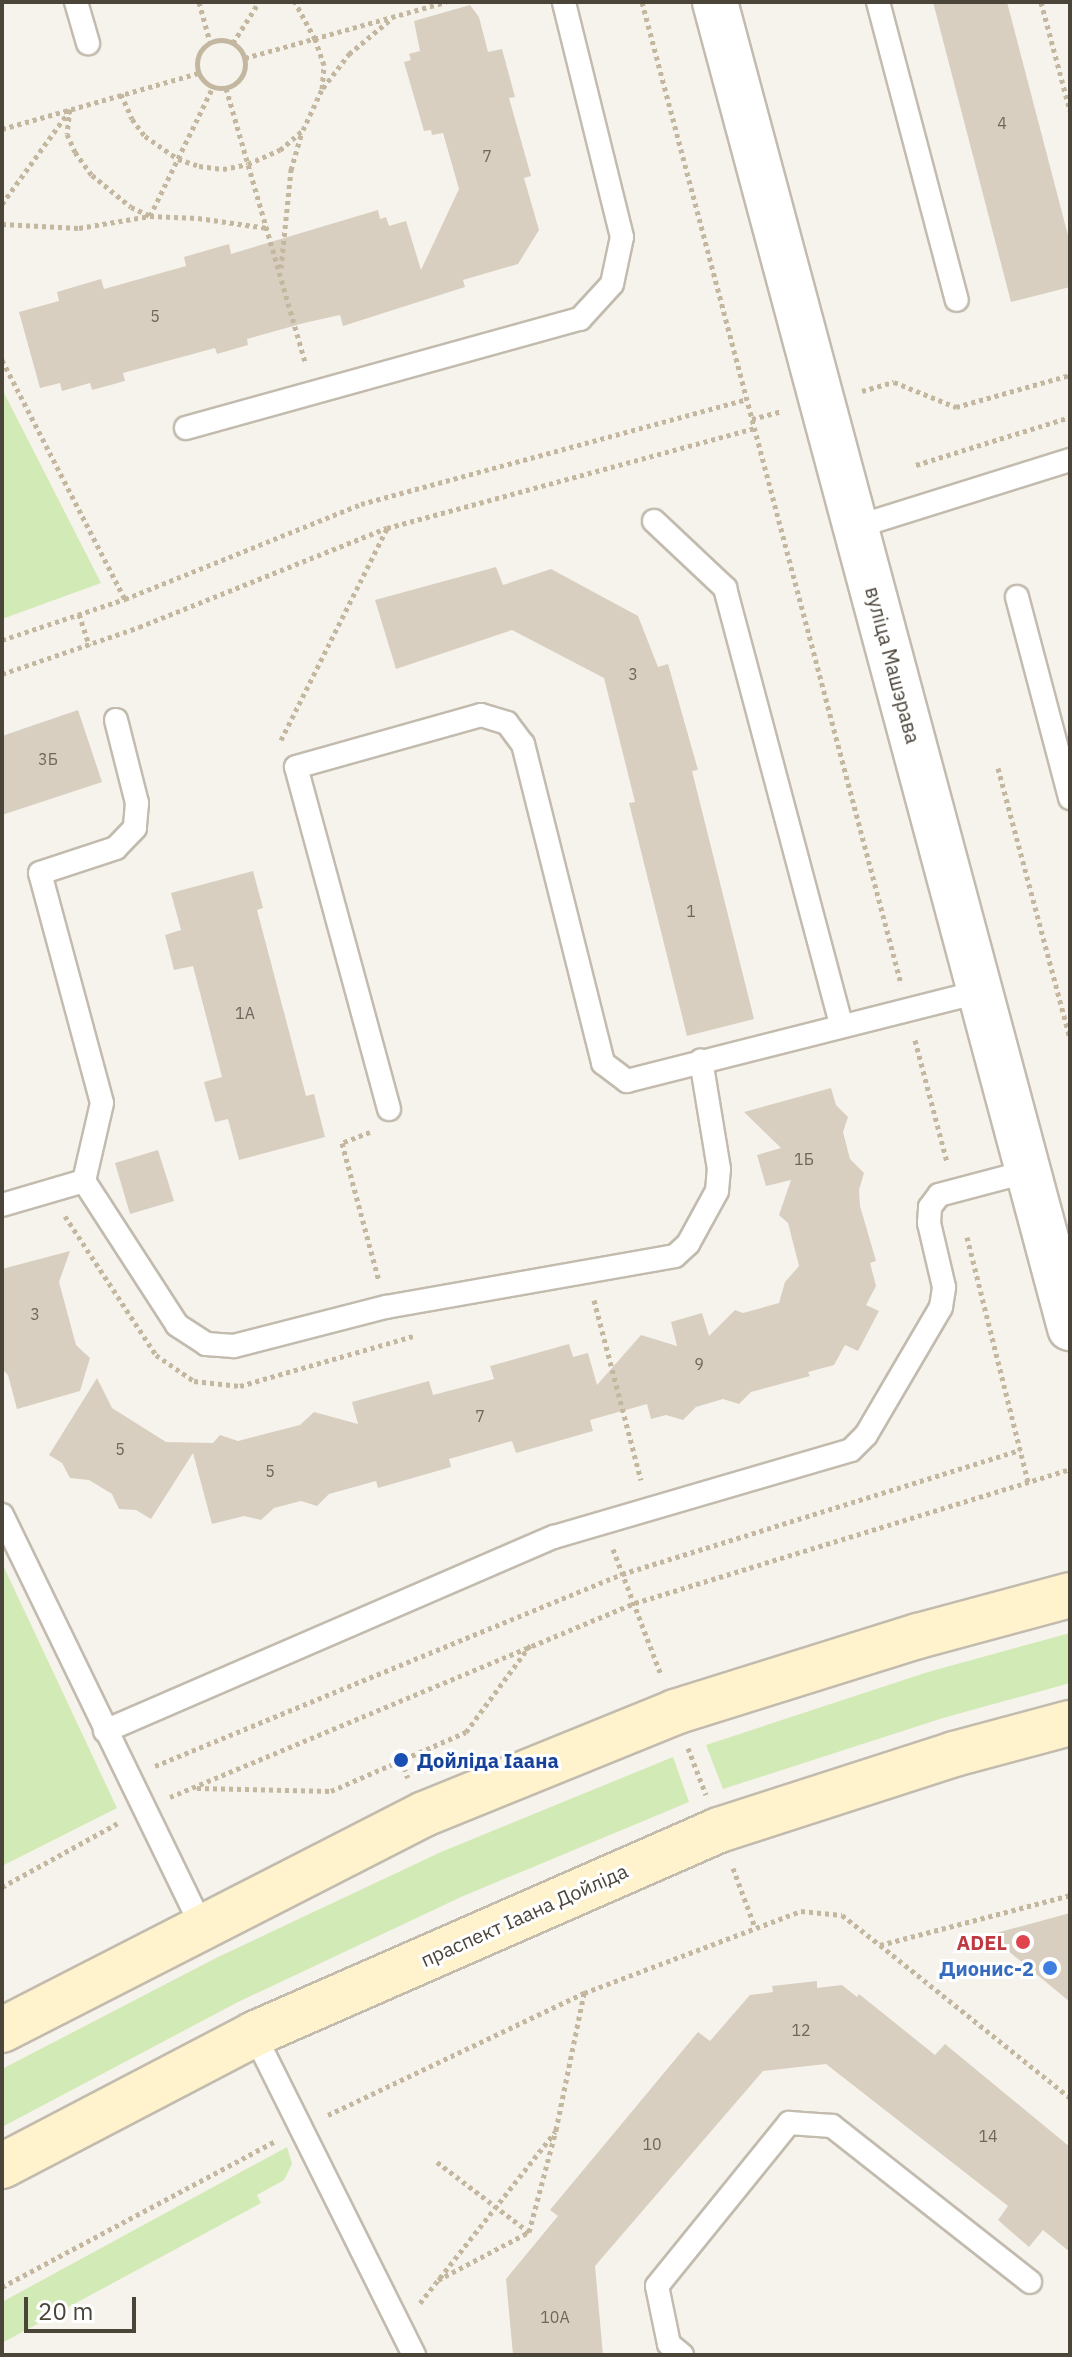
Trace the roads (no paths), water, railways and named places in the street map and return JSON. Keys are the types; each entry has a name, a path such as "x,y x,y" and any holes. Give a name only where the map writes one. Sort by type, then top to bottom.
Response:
{"main road":[{"path":"2,2030 424,1814 675,1712 918,1636 1070,1595"},
{"name":"праспект Іаана Дойліда","path":"2,2166 254,2034 719,1830 954,1754 1070,1723"}],"street":[{"name":"вуліца Машэрава","path":"715,2 1070,1328"}],"lane":[{"path":"76,2 88,43"},
{"path":"186,428 580,319 612,284 622,237 564,2"},
{"path":"878,2 957,300"},
{"path":"856,527 1070,460"},
{"path":"654,521 725,588 841,1025"},
{"path":"1017,597 1070,798"},
{"path":"389,1109 296,767 481,715 507,723 523,744 603,1063 627,1081 980,992"},
{"path":"116,720 137,803 135,828 116,848 40,873 102,1103 84,1181 177,1325 206,1344 234,1346 386,1307 675,1256 688,1244 717,1191 719,1169 701,1060"},
{"path":"105,1731 554,1537 851,1450 866,1435 941,1307 944,1287 929,1223 930,1207 939,1195 1030,1171"},
{"path":"2,1205 84,1181"},
{"path":"2,1515 202,1927"},
{"path":"254,2034 414,2355"},
{"path":"682,2355 669,2344 657,2286 789,2123 832,2126 1030,2282"}],"place":[{"name":"Дойліда Іаана","path":"401,1760"},
{"name":"ADEL","path":"1023,1942"},
{"name":"Дионис-2","path":"1050,1968"}]}
